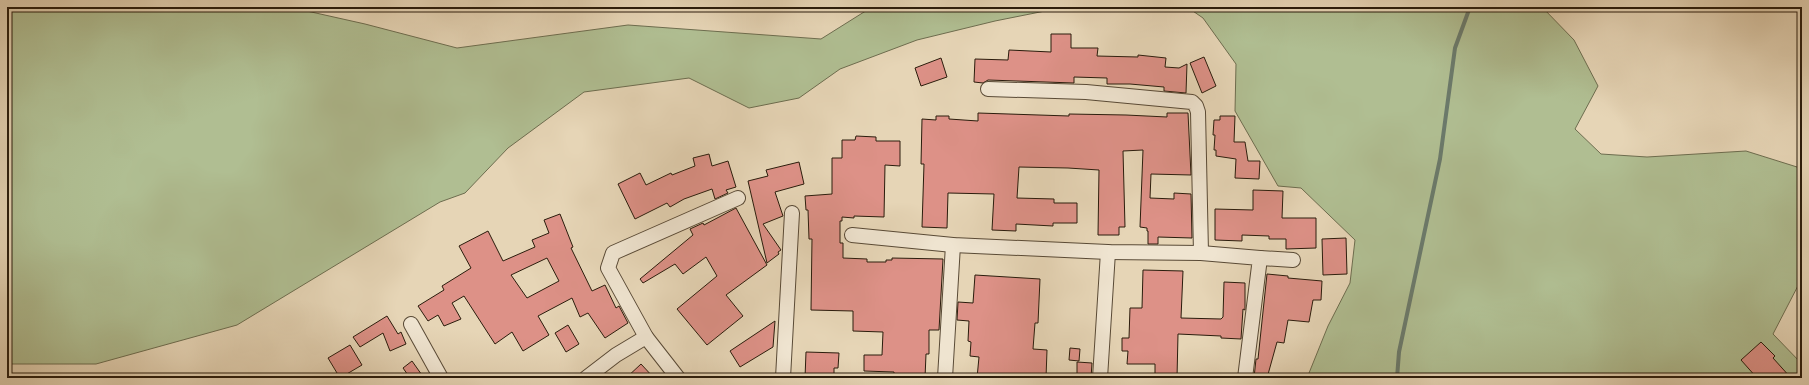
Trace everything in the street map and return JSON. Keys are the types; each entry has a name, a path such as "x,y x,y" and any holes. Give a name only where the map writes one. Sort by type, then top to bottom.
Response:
{"street":[{"path":"988,89 1086,92 1192,102 1196,106 1198,112 1200,253"},
{"path":"678,378 646,337 608,268 613,253 738,198"},
{"path":"783,378 792,213"},
{"path":"852,235 953,245 1108,252 1200,253 1293,260"},
{"path":"945,378 953,245"},
{"path":"1100,378 1108,252"},
{"path":"1245,378 1260,258"},
{"path":"411,324 441,378"},
{"path":"586,378 616,355 646,337"}],"green space":[{"path":"7,7 289,7 365,24 457,48 628,25 821,39 872,7 1065,7 995,21 917,40 840,69 799,98 749,108 689,78 584,92 508,148 465,193 440,202 237,325 96,364 7,364"},
{"path":"1187,7 1542,7 1574,40 1598,86 1575,129 1601,154 1647,157 1746,151 1797,167 1802,174 1802,278 1773,334 1802,364 1802,378 1307,378 1328,326 1350,283 1355,240 1301,188 1278,186 1235,111 1236,64 1203,18"}],"building":[{"path":"1051,34 1071,34 1071,48 1098,48 1097,56 1138,57 1138,55 1166,58 1165,67 1179,68 1187,64 1186,93 1164,91 1164,87 1130,84 1107,84 1107,78 1074,77 1074,83 988,80 983,83 974,82 975,59 1008,60 1009,50 1051,52"},
{"path":"1204,57 1216,86 1202,93 1190,63"},
{"path":"941,58 947,77 921,86 915,68"},
{"path":"978,113 1167,117 1167,113 1188,113 1191,175 1151,174 1150,198 1174,199 1174,193 1191,194 1192,238 1158,237 1158,244 1148,244 1147,228 1140,227 1143,150 1123,151 1125,227 1119,227 1119,235 1098,235 1099,170 1068,168 1019,167 1017,198 1054,199 1054,203 1077,203 1077,223 1053,223 1053,226 1016,224 1016,231 992,230 994,194 948,193 947,228 922,227 924,164 921,164 922,119 936,120 936,116 949,116 949,119 978,121"},
{"path":"1220,116 1235,116 1234,142 1245,142 1248,161 1260,161 1259,179 1235,178 1236,159 1216,156 1216,150 1214,150 1215,135 1213,135 1214,120 1220,120"},
{"path":"856,136 876,137 876,141 900,141 900,166 885,165 884,217 842,217 842,221 840,221 840,243 843,243 843,258 867,259 867,262 886,262 886,260 892,260 892,258 943,259 939,330 929,330 929,354 926,354 925,378 894,378 894,372 864,371 864,355 882,355 883,332 853,331 853,311 811,310 812,239 809,239 808,210 806,210 805,196 832,194 832,158 842,158 842,140 855,140"},
{"path":"709,154 712,166 728,161 736,187 726,190 728,193 715,199 712,189 684,199 670,207 667,203 635,219 618,184 640,173 646,185 671,173 672,175 695,166 693,158"},
{"path":"799,162 804,184 775,192 783,216 763,224 781,250 778,252 779,254 767,263 748,181 768,176 766,170"},
{"path":"1253,190 1283,191 1282,218 1316,218 1316,248 1286,249 1286,239 1269,239 1269,236 1242,235 1242,241 1215,240 1215,209 1253,210"},
{"path":"736,208 767,265 726,295 743,316 707,345 677,309 717,276 706,257 683,274 675,264 643,283 640,279 693,235 690,229 703,223 704,225"},
{"path":"560,214 573,247 571,248 592,291 605,285 616,308 619,306 628,323 605,338 588,313 580,317 572,298 538,316 549,335 523,351 512,332 495,344 464,296 452,303 461,319 444,326 438,315 428,321 418,306 444,290 442,286 471,268 459,246 488,231 503,261 535,247 532,240 549,233 544,220","holes":["547,258 559,281 527,298 511,275"]},
{"path":"1346,238 1347,274 1323,275 1322,239"},
{"path":"1143,270 1183,271 1181,318 1221,319 1223,317 1224,282 1245,283 1245,310 1243,309 1241,339 1221,338 1221,336 1178,334 1177,378 1155,378 1155,364 1127,364 1128,351 1122,351 1122,338 1129,338 1130,308 1142,308"},
{"path":"1267,274 1288,276 1288,278 1322,281 1321,300 1313,300 1309,322 1288,320 1284,343 1277,342 1267,378 1254,378 1256,359 1258,359"},
{"path":"975,275 1040,279 1038,323 1035,323 1033,349 1047,350 1046,378 977,378 979,357 970,356 971,342 968,341 969,321 957,320 958,302 973,303"},
{"path":"387,316 398,334 401,332 406,344 390,351 383,333 360,347 353,337"},
{"path":"775,321 773,347 740,367 730,351"},
{"path":"568,325 579,344 566,352 555,333"},
{"path":"1761,342 1775,356 1773,358 1791,378 1757,378 1741,360"},
{"path":"350,345 362,365 340,378 328,358"},
{"path":"1070,348 1080,349 1079,361 1069,360"},
{"path":"806,352 839,353 838,368 834,368 834,378 805,378"},
{"path":"412,361 424,378 410,378 403,368"},
{"path":"1077,362 1092,363 1091,378 1077,378"},
{"path":"641,364 654,378 626,378"}],"waterway":[{"path":"1397,378 1399,352 1440,159 1455,48 1470,7"}]}
